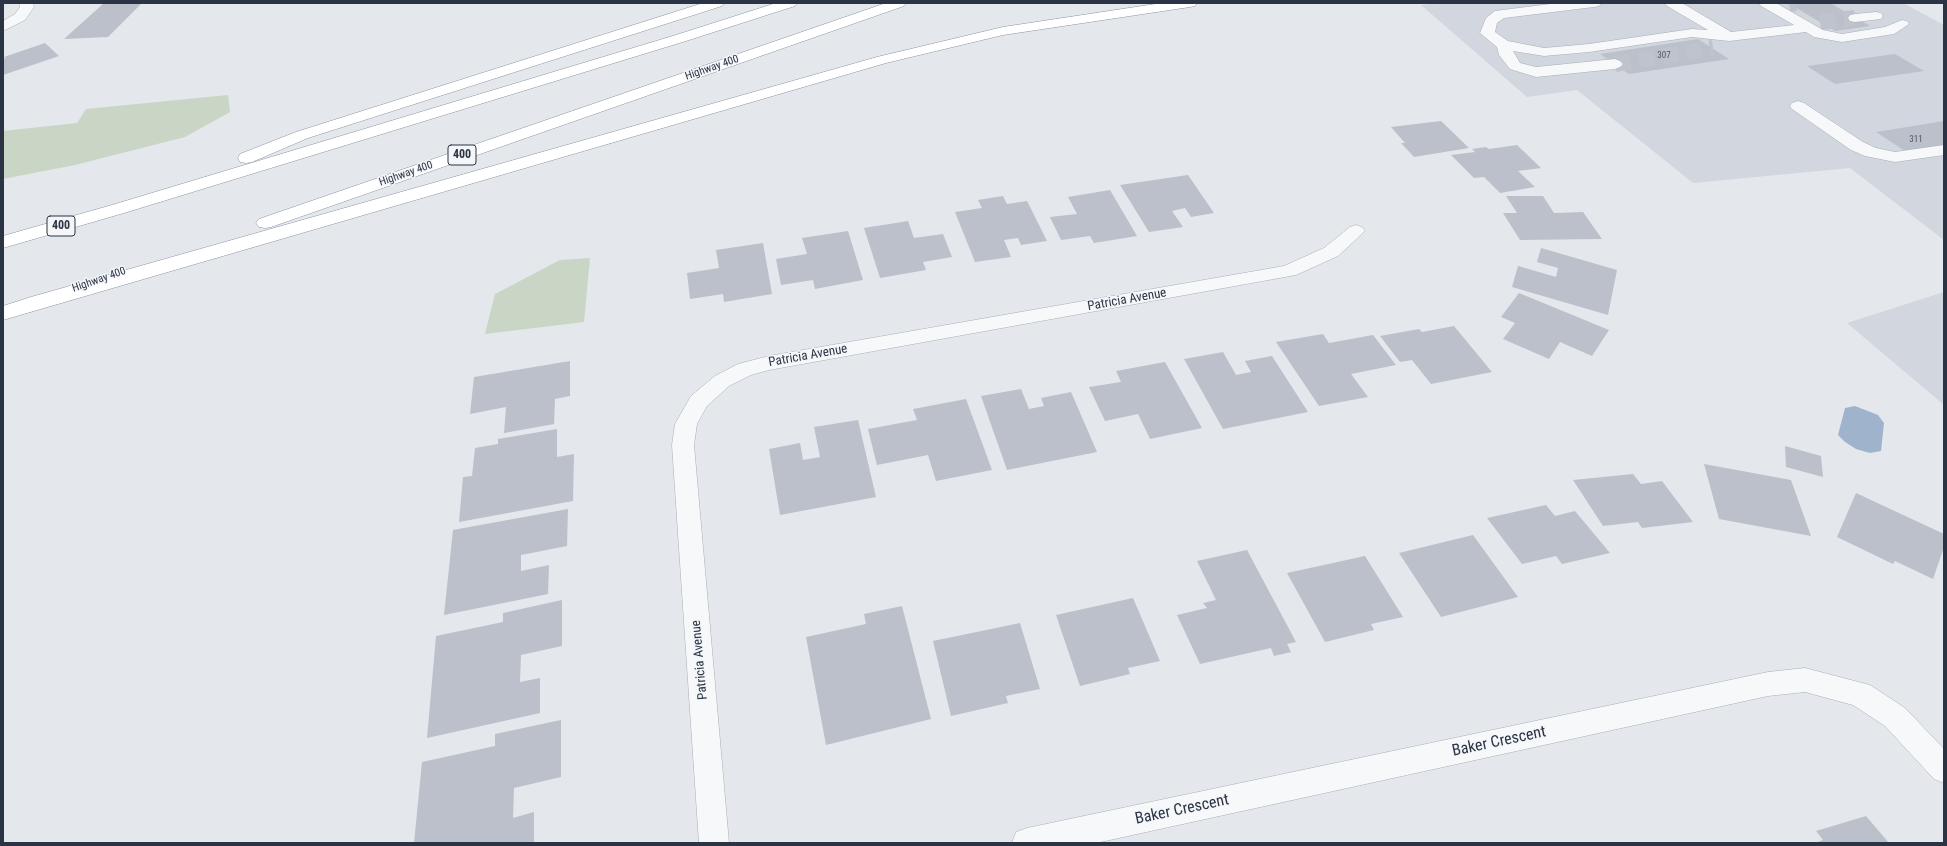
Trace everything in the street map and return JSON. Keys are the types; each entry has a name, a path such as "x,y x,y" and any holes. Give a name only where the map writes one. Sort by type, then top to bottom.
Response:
{"highway":[{"path":"118,209 302,135 717,3"},
{"name":"400","path":"3,242 118,209 681,38 790,3"},
{"name":"Highway 400","path":"3,313 899,3"},
{"path":"24,306 882,60 1003,31 1190,3"}],"street":[{"path":"3,27 20,17 27,7 26,3"},
{"path":"1594,3 1500,14 1491,22 1487,33 1504,45 1544,52 1589,48 1692,33 1729,37 1809,25"},
{"path":"1672,3 1729,37"},
{"path":"1769,5 1789,4"},
{"path":"1769,5 1809,25 1819,34 1842,38 1889,31 1902,24"},
{"path":"1855,18 1876,16"},
{"path":"1713,48 1729,37"},
{"path":"1504,45 1506,55 1516,66 1536,72 1556,72 1614,64"},
{"path":"1798,106 1857,146 1871,152 1895,157 1944,150"},
{"name":"Patricia Avenue","path":"714,843 683,445 686,424 699,401 722,381 745,369 769,363 1289,271 1331,252 1356,231"},
{"name":"Baker Crescent","path":"1027,843 1768,684 1792,681 1806,680 1860,694 1895,717 1944,769"}],"shaded area":[{"path":"1440,3 1903,3 1944,25 1944,240 1850,168 1693,183 1577,90 1527,97 1421,5"},
{"path":"1944,292 1944,405 1847,323"}],"green space":[{"path":"228,95 230,112 185,137 75,165 3,179 3,131 77,123 86,109"},
{"path":"590,258 584,322 485,334 495,294 560,260"}],"water":[{"path":"1855,406 1878,415 1884,423 1881,451 1870,453 1856,449 1845,442 1838,435 1845,408"}],"building":[{"path":"104,3 142,3 108,37 64,39"},
{"path":"1788,3 1830,3 1870,26 1835,31"},
{"path":"1698,39 1729,59 1629,74 1600,54"},
{"path":"45,43 59,56 3,75 3,59 6,58 4,57"},
{"path":"1895,54 1924,71 1835,84 1807,66"},
{"path":"1441,121 1469,148 1414,157 1401,143 1405,143 1391,127"},
{"path":"1944,121 1944,149 1931,151 1925,148 1905,151 1876,132"},
{"path":"1517,145 1541,168 1518,171 1535,187 1500,193 1484,177 1474,178 1451,155 1475,152 1472,149 1486,147 1489,149"},
{"path":"1188,175 1214,213 1191,217 1185,208 1172,211 1183,227 1149,232 1120,185"},
{"path":"1110,190 1137,236 1094,243 1090,236 1061,240 1050,217 1077,214 1068,197"},
{"path":"1003,196 1007,204 1027,201 1047,241 1021,245 1018,238 1004,240 1011,257 975,262 955,212 982,208 978,200"},
{"path":"1506,196 1543,196 1554,213 1583,212 1602,239 1520,240 1503,213 1517,213"},
{"path":"908,221 914,238 943,234 952,257 923,262 926,270 880,278 864,228"},
{"path":"848,231 863,280 815,289 813,280 781,285 776,259 807,254 802,238"},
{"path":"763,243 772,294 724,302 723,294 690,299 687,273 719,268 716,250"},
{"path":"1541,248 1617,270 1608,315 1512,287 1518,266 1556,277 1558,268 1537,262"},
{"path":"1519,293 1609,330 1592,356 1560,342 1549,359 1503,339 1515,323 1501,317"},
{"path":"1454,326 1492,372 1431,384 1412,360 1400,362 1380,336 1419,329 1422,332"},
{"path":"1323,334 1329,343 1373,335 1396,365 1351,374 1368,397 1319,406 1276,342"},
{"path":"1223,352 1236,375 1251,372 1245,361 1272,356 1308,412 1223,429 1184,359"},
{"path":"570,361 570,396 555,399 554,424 504,433 506,407 470,414 474,377"},
{"path":"1165,362 1202,428 1150,439 1138,414 1105,421 1089,387 1121,382 1116,371"},
{"path":"1021,389 1029,409 1044,406 1041,398 1071,392 1097,452 1007,470 981,396"},
{"path":"966,399 992,470 936,481 928,455 877,465 868,429 917,420 913,409"},
{"path":"858,420 876,497 780,515 769,449 800,443 803,460 820,457 814,427"},
{"path":"557,429 557,457 574,454 573,501 459,522 463,477 472,476 475,448 498,444 498,439"},
{"path":"1785,446 1821,456 1823,477 1786,467"},
{"path":"1704,464 1791,480 1811,536 1719,519"},
{"path":"1633,474 1641,484 1662,481 1693,522 1642,528 1638,522 1603,526 1573,480"},
{"path":"1856,493 1944,534 1944,547 1933,579 1895,561 1893,564 1837,537"},
{"path":"1546,505 1555,516 1575,511 1610,553 1562,564 1556,556 1522,564 1487,518"},
{"path":"568,509 567,546 521,555 521,571 549,565 548,594 444,615 453,530"},
{"path":"1473,535 1518,597 1441,617 1399,553"},
{"path":"1247,550 1296,642 1287,644 1291,652 1274,656 1271,648 1200,664 1177,615 1207,608 1203,603 1216,600 1197,561"},
{"path":"1365,556 1403,617 1371,624 1374,630 1325,642 1287,573"},
{"path":"1133,598 1160,661 1128,668 1130,674 1080,686 1056,615"},
{"path":"562,600 562,646 521,655 520,682 540,678 540,713 427,738 436,636 503,622 503,613"},
{"path":"902,606 931,719 826,745 806,637 866,624 864,614"},
{"path":"1020,623 1040,689 1006,696 1008,703 951,716 933,641"},
{"path":"561,720 561,777 514,788 513,818 534,812 534,843 414,843 422,762 495,746 495,734"},
{"path":"1866,816 1889,843 1815,843 1823,840 1816,831"}],"tunnel":[{"path":"1789,4 1796,3"},
{"path":"1820,22 1855,18"},
{"path":"1615,64 1713,48"}]}
